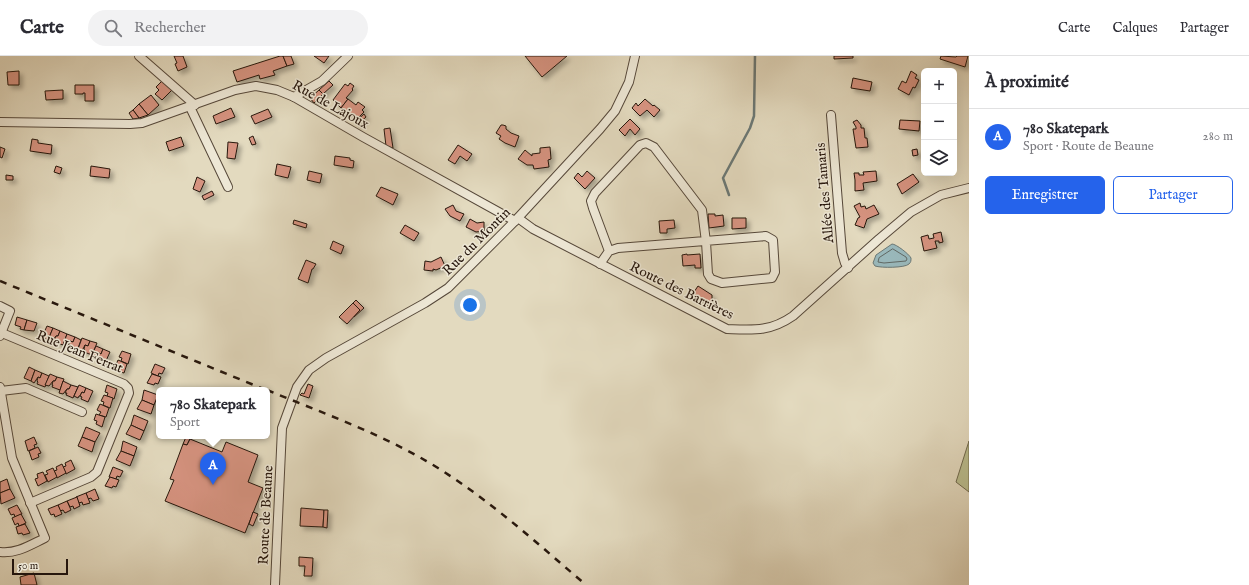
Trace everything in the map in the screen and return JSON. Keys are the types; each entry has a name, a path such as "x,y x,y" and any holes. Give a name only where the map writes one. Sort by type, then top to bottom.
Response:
{"street":[{"path":"139,56 193,106 228,187"},
{"path":"294,97 322,81 348,56"},
{"name":"Rue du Montin","path":"292,400 297,387 309,370 326,358 425,303 448,288 517,219 615,111 629,82 635,56"},
{"name":"Rue de Lajoux","path":"0,122 142,123 235,90 256,86 277,90 294,97 370,141 517,219"},
{"name":"Allée des Tamaris","path":"831,115 842,254 844,263 848,268"},
{"path":"600,264 609,252 618,248 706,242 766,236 772,240 775,272 772,278 722,283 711,279 708,274 706,242 702,210 654,147 646,143 640,145 595,193 591,201 609,252"},
{"name":"Route des Barrières","path":"517,219 533,229 727,329 754,330 771,328 786,321 911,212 941,195 969,188"},
{"path":"0,306 10,311 1,335"},
{"name":"Rue Jean Ferrat","path":"1,335 124,384 128,388 129,393 97,472 91,477 30,503"},
{"path":"2,554 16,552 45,538 12,458 0,389 26,388 82,412"},
{"name":"Route de Beaune","path":"275,585 282,428 292,400"}],"green space":[{"path":"969,441 969,492 956,482"}],"water":[{"path":"892,244 899,247 910,256 910,263 898,267 875,266 873,263 876,255"}],"building":[{"path":"174,56 183,56 187,67 178,71"},
{"path":"283,56 287,66 273,71 275,75 260,79 259,75 237,82 233,71"},
{"path":"283,56 291,56 294,64 287,66"},
{"path":"314,56 329,56 324,63"},
{"path":"525,56 567,56 542,77"},
{"path":"834,56 853,56 853,58 834,59"},
{"path":"941,56 968,56 965,67 940,59"},
{"path":"19,71 19,85 8,85 7,72"},
{"path":"911,71 917,75 915,78 919,80 909,95 898,89 902,81 906,83"},
{"path":"853,78 872,82 870,91 851,88"},
{"path":"162,81 172,90 162,100 155,94 159,90 156,87"},
{"path":"329,81 333,85 323,94 319,90"},
{"path":"350,83 354,86 352,89 353,90 346,98 348,99 341,108 333,100 345,84 348,86"},
{"path":"75,85 94,85 94,101 85,101 85,93 75,94"},
{"path":"63,90 63,99 46,100 45,91"},
{"path":"319,90 323,94 314,103 310,98"},
{"path":"151,95 159,105 148,115 139,104"},
{"path":"348,99 356,105 358,102 365,107 362,110 364,112 357,119 341,108"},
{"path":"645,99 660,110 654,117 647,110 640,116 632,108 636,103 638,106"},
{"path":"139,104 148,115 139,118 133,110"},
{"path":"231,108 235,117 216,124 213,116"},
{"path":"268,109 272,117 255,124 251,116"},
{"path":"133,110 139,118 133,119 129,113"},
{"path":"364,114 366,117 357,125 355,122"},
{"path":"630,119 640,129 635,135 630,129 625,136 619,130"},
{"path":"857,120 861,125 861,128 864,128 868,147 856,148 853,129 856,129 856,127 853,122"},
{"path":"900,120 920,121 919,131 899,129"},
{"path":"501,125 506,126 506,129 511,133 519,136 515,147 499,139 501,136 496,133"},
{"path":"390,128 393,148 386,146 384,129"},
{"path":"253,136 256,144 252,145 249,138"},
{"path":"181,137 184,146 169,151 166,142"},
{"path":"32,139 38,140 38,143 52,145 51,154 30,151"},
{"path":"228,142 238,143 235,159 227,158"},
{"path":"458,145 472,154 467,161 460,156 455,164 448,160"},
{"path":"0,147 5,149 2,158 0,157"},
{"path":"550,147 551,159 548,160 549,167 534,169 533,165 527,165 518,159 525,150 532,156 532,154 540,153 540,148"},
{"path":"917,149 918,155 913,156 912,150"},
{"path":"335,156 350,158 350,160 354,161 353,168 334,165"},
{"path":"277,164 291,167 288,178 275,175"},
{"path":"56,166 62,168 60,174 54,172"},
{"path":"91,166 110,169 109,178 90,176"},
{"path":"309,171 322,174 320,183 307,180"},
{"path":"587,171 595,178 585,189 574,178 578,173 582,177"},
{"path":"876,171 877,181 863,183 864,190 855,191 854,173 864,175 863,172"},
{"path":"913,174 919,182 902,194 897,184"},
{"path":"6,175 13,176 13,180 6,180"},
{"path":"197,177 205,181 200,192 193,189"},
{"path":"381,187 398,194 393,205 376,196"},
{"path":"212,191 214,195 204,200 202,196"},
{"path":"860,203 861,207 865,206 866,209 874,205 879,214 867,219 864,228 855,225 860,217 854,206"},
{"path":"453,205 456,211 464,214 460,221 450,216 445,209"},
{"path":"708,214 715,214 715,216 723,215 724,226 709,228"},
{"path":"732,218 746,218 746,228 732,229"},
{"path":"470,219 477,223 484,222 484,231 476,232 466,227"},
{"path":"294,220 307,224 306,228 293,224"},
{"path":"674,220 675,228 667,229 667,233 660,233 659,221"},
{"path":"405,225 419,233 414,241 400,233"},
{"path":"941,232 943,242 939,243 939,241 935,241 937,248 924,251 921,237 928,235 929,239 934,238 933,234"},
{"path":"333,241 344,246 341,254 330,249"},
{"path":"700,254 701,268 695,268 695,265 683,266 682,255"},
{"path":"441,257 445,266 436,270 433,269 433,271 424,270 425,261 431,262"},
{"path":"306,260 316,264 312,269 308,283 298,279"},
{"path":"698,286 712,295 712,301 709,306 692,295"},
{"path":"356,300 364,308 354,317 353,316 360,310 353,303"},
{"path":"353,303 360,310 347,324 339,317"},
{"path":"17,317 27,320 24,330 15,325"},
{"path":"27,320 37,323 34,331 24,330"},
{"path":"47,326 53,328 48,340 42,337"},
{"path":"53,328 60,331 58,336 56,336 52,341 48,340"},
{"path":"60,331 67,334 63,345 55,342 56,340 54,340"},
{"path":"67,334 75,337 73,342 70,341 67,347 63,345"},
{"path":"75,337 81,340 77,351 69,348 70,341 73,342"},
{"path":"82,338 90,341 88,346 85,345 82,351 78,349"},
{"path":"90,341 97,343 92,355 84,352 85,345 88,346"},
{"path":"96,346 103,349 101,354 99,353 95,358 91,357"},
{"path":"103,349 110,352 105,363 98,360 99,358 97,357 99,353 101,354"},
{"path":"122,351 131,354 128,364 121,361 122,358 119,357"},
{"path":"118,360 127,364 124,373 117,371 119,368 115,367"},
{"path":"155,364 165,368 162,374 159,373 158,376 151,373"},
{"path":"29,367 35,370 31,381 24,378"},
{"path":"35,370 42,373 40,378 38,377 34,383 31,381"},
{"path":"42,373 49,376 45,387 37,384 38,377 40,378"},
{"path":"50,374 57,377 49,386 45,385"},
{"path":"152,374 161,377 158,384 155,383 154,385 147,383"},
{"path":"57,377 64,379 60,390 52,387 53,381 55,381"},
{"path":"63,381 71,385 63,394 59,393"},
{"path":"308,384 313,386 309,398 300,395 302,393 304,394"},
{"path":"71,385 78,387 73,398 65,393"},
{"path":"79,385 86,388 84,393 82,392 78,398 74,396"},
{"path":"107,385 117,389 114,399 107,396 108,393 105,392"},
{"path":"86,388 93,391 88,402 81,399 82,397 80,396 82,392 84,393"},
{"path":"144,390 156,394 154,405 142,400"},
{"path":"104,395 113,398 110,408 103,405 104,402 101,401"},
{"path":"142,400 154,405 151,414 137,409"},
{"path":"100,404 109,408 106,417 99,415 101,412 97,410"},
{"path":"96,414 105,417 102,427 96,424 97,421 94,420"},
{"path":"134,415 148,421 144,431 131,425"},
{"path":"131,425 144,431 140,440 126,434"},
{"path":"86,427 100,433 95,442 82,437"},
{"path":"34,437 37,444 34,445 35,448 28,451 25,441"},
{"path":"82,437 95,442 92,452 78,446"},
{"path":"185,439 190,439 187,445 183,444"},
{"path":"190,439 222,452 226,442 258,455 248,482 263,488 245,533 165,501 174,480 170,479 183,444 187,445"},
{"path":"123,441 137,447 134,456 121,451"},
{"path":"38,447 41,453 38,454 39,457 32,460 29,451"},
{"path":"121,451 134,456 130,466 116,460"},
{"path":"71,460 75,469 66,474 63,467 66,466 65,463"},
{"path":"62,464 66,473 57,478 54,471 57,470 56,467"},
{"path":"113,467 123,471 120,477 117,476 116,479 109,477"},
{"path":"53,468 57,477 48,482 45,475 48,474 46,471"},
{"path":"43,472 47,481 38,486 35,479 38,478 37,474"},
{"path":"110,477 119,480 116,487 113,486 112,488 105,486"},
{"path":"7,479 10,489 0,493 0,482"},
{"path":"10,489 15,498 1,504 0,493"},
{"path":"95,489 99,499 93,501 91,498 88,499 86,493"},
{"path":"86,493 90,503 83,505 82,502 79,503 76,497"},
{"path":"77,497 80,506 74,509 73,506 70,507 67,501"},
{"path":"67,501 71,510 65,513 63,510 60,511 58,505"},
{"path":"17,505 22,514 15,517 14,514 11,515 8,509"},
{"path":"58,505 62,514 55,517 54,514 51,515 48,509"},
{"path":"301,508 324,510 323,527 300,526"},
{"path":"324,510 328,510 327,528 323,527"},
{"path":"253,512 258,514 253,526 249,524"},
{"path":"21,514 26,523 19,526 18,523 15,525 12,518"},
{"path":"25,524 30,533 23,535 22,533 18,534 16,527"},
{"path":"299,557 313,558 312,576 304,576 305,566 299,566"},
{"path":"34,573 37,585 21,585 20,577"}],"waterway":[{"path":"729,195 723,178 750,128 754,116 755,56"}],"railway":[{"path":"0,281 259,387"},
{"path":"270,391 376,435 438,468 496,509 586,585"}],"place":[{"name":"780 Skatepark","path":"213,485"}]}
